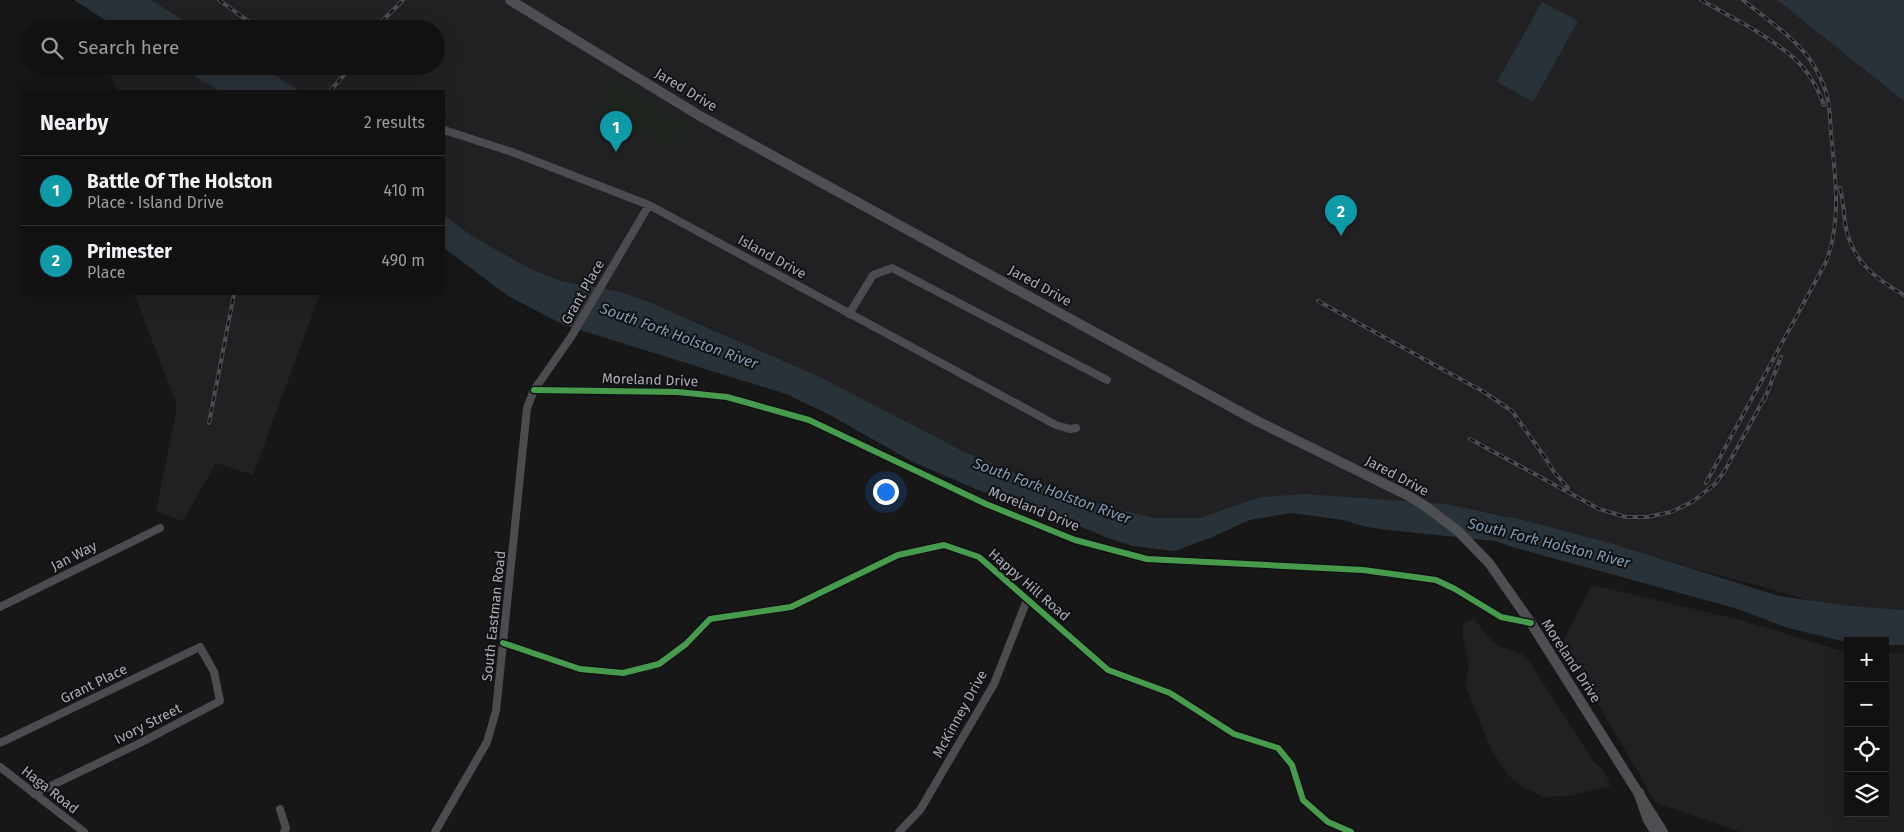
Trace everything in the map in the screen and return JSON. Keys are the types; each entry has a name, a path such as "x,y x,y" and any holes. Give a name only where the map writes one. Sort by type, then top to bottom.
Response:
{"highway":[{"path":"1638,794 1648,819 1656,832"}],"main road":[{"name":"Jared Drive","path":"510,0 700,116 1255,420 1409,496 1431,510 1458,532 1489,563 1531,623"},
{"name":"Moreland Drive","path":"1531,623 1663,832"}],"street":[{"name":"Island Drive","path":"445,130 512,152 649,205 1056,425 1064,428 1076,428"},
{"name":"Grant Place","path":"534,390 576,329 649,205"},
{"path":"848,314 873,275 892,268 1107,380"},
{"name":"Moreland Drive","path":"534,390 678,392 727,397 809,420 986,504 1074,540 1147,559 1363,570 1436,580 1455,589 1501,617 1531,623"},
{"name":"South Eastman Road","path":"436,832 487,742 496,711 528,408 534,390"},
{"name":"Jan Way","path":"0,607 160,528"},
{"name":"Happy Hill Road","path":"504,643 580,669 623,673 659,664 686,644 710,619 790,607 898,555 944,546 979,556 1108,670 1170,693 1234,734 1278,748 1292,765 1303,800 1328,822 1351,832"},
{"name":"McKinney Drive","path":"899,832 920,810 994,684 1027,600"},
{"name":"Grant Place","path":"0,743 200,647"},
{"name":"Ivory Street","path":"34,794 142,742 220,701 214,672 200,647"},
{"name":"Haga Road","path":"0,767 84,832"},
{"path":"280,809 286,828 284,832"}],"shaded area":[{"path":"151,0 1787,0 1904,91 1904,616 1838,608 1498,514 1442,504 1306,494 1260,497 1201,518 1155,518 1112,508 1041,484 963,451 820,377 690,319 621,292 561,281 531,269 475,238 445,216 445,90 298,90 273,75 445,75 445,20 182,20"},
{"path":"110,75 192,75 218,90 118,90"},
{"path":"616,81 686,124 674,148 597,115"},
{"path":"134,295 320,295 253,475 216,463 183,521 156,511 176,413 176,402"},
{"path":"1592,585 1741,620 1844,652 1844,817 1889,817 1889,653 1904,653 1904,832 1741,832 1656,803 1562,643"},
{"path":"1474,619 1492,641 1501,647 1522,654 1529,661 1594,762 1602,769 1610,786 1570,796 1544,797 1524,788 1509,776 1492,751 1466,687 1469,663 1462,633 1463,625"}],"water":[{"path":"74,0 151,0 183,20 105,20"},
{"path":"1777,0 1904,0 1904,101"},
{"path":"1542,2 1578,21 1533,102 1497,82"},
{"path":"192,75 274,75 298,90 218,90"},
{"name":"South Fork Holston River","path":"445,216 475,238 531,269 561,281 621,292 654,304 820,377 963,451 1041,484 1112,508 1155,518 1200,518 1260,497 1306,494 1446,504 1527,521 1613,544 1779,596 1849,606 1904,610 1904,645 1889,645 1889,637 1844,637 1844,642 1785,627 1738,609 1495,541 1388,530 1367,527 1343,520 1291,513 1249,520 1215,536 1175,551 1133,546 1108,538 1047,512 983,492 913,462 830,415 786,394 564,325 508,296 445,249"}],"railway":[{"path":"219,0 247,20"},
{"path":"383,20 403,0"},
{"path":"1701,0 1786,51 1813,81 1824,105"},
{"path":"1706,483 1826,262 1831,246 1836,214 1830,112 1823,83 1812,62 1802,50 1786,34 1743,0"},
{"path":"331,90 344,75"},
{"path":"1840,188 1848,236 1858,258 1874,275 1904,295"},
{"path":"209,423 234,295"},
{"path":"1318,301 1484,392 1512,411 1546,459"},
{"path":"1764,401 1781,357"},
{"path":"1470,439 1599,509 1626,517 1647,517 1671,512 1692,502 1715,484 1724,472 1766,395"},
{"path":"1543,454 1554,472 1568,488"}],"cycle path":[{"path":"534,390 678,392 727,397 809,420 986,504 1075,540 1147,559 1363,570 1436,580 1455,589 1501,617 1531,623"},
{"path":"503,643 580,669 623,673 659,664 686,644 710,619 791,607 898,555 944,545 979,557 1108,670 1170,693 1234,734 1278,748 1292,765 1303,800 1328,822 1351,832"}],"place":[{"name":"Battle Of The Holston","path":"616,152"},
{"name":"Primester","path":"1341,236"}]}
